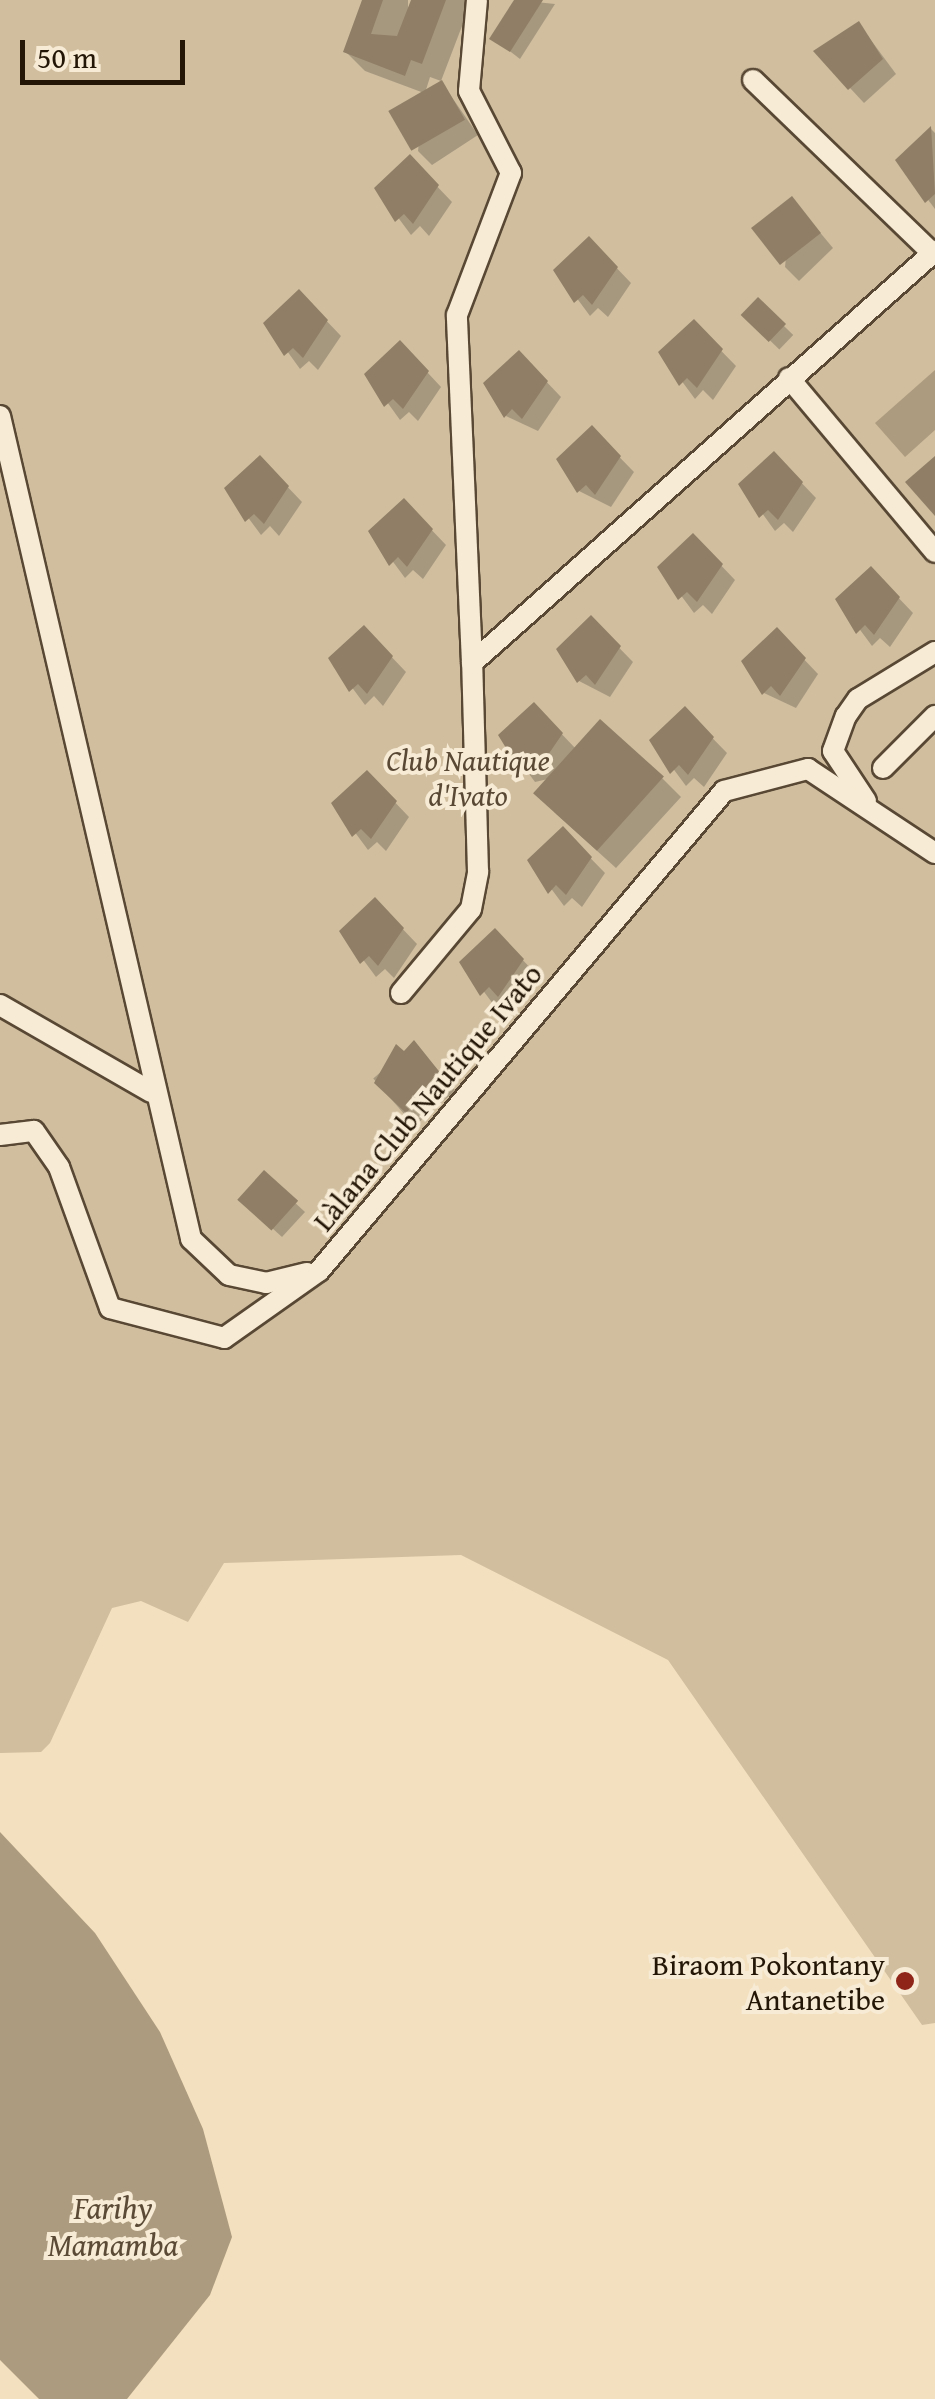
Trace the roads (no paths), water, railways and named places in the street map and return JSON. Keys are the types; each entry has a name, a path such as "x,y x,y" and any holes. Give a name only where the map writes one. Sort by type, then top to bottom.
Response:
{"street":[{"path":"401,993 471,909 472,663 457,315 511,173 470,92 478,0"},
{"path":"472,663 934,252 753,80"},
{"path":"789,378 935,552"},
{"path":"0,416 151,1092 191,1238 229,1275 266,1283 319,1271"},
{"path":"881,819 833,751 858,699 935,652"},
{"path":"884,768 935,716"},
{"name":"Làlana Club Nautique Ivato","path":"0,1136 34,1131 59,1167 110,1308 224,1338 319,1271 724,791 808,769 935,853"},
{"path":"0,1005 151,1092"}],"water":[{"path":"935,370 935,430 905,457 875,423"},
{"name":"Farihy Mamamba","path":"0,1832 95,1933 160,2032 203,2129 232,2237 210,2295 127,2399 39,2399 0,2360"}],"place":[{"name":"Biraom Pokontany Antanetibe","path":"905,1981"}],"park label":[{"name":"Club Nautique d'Ivato","path":"468,777"}]}
